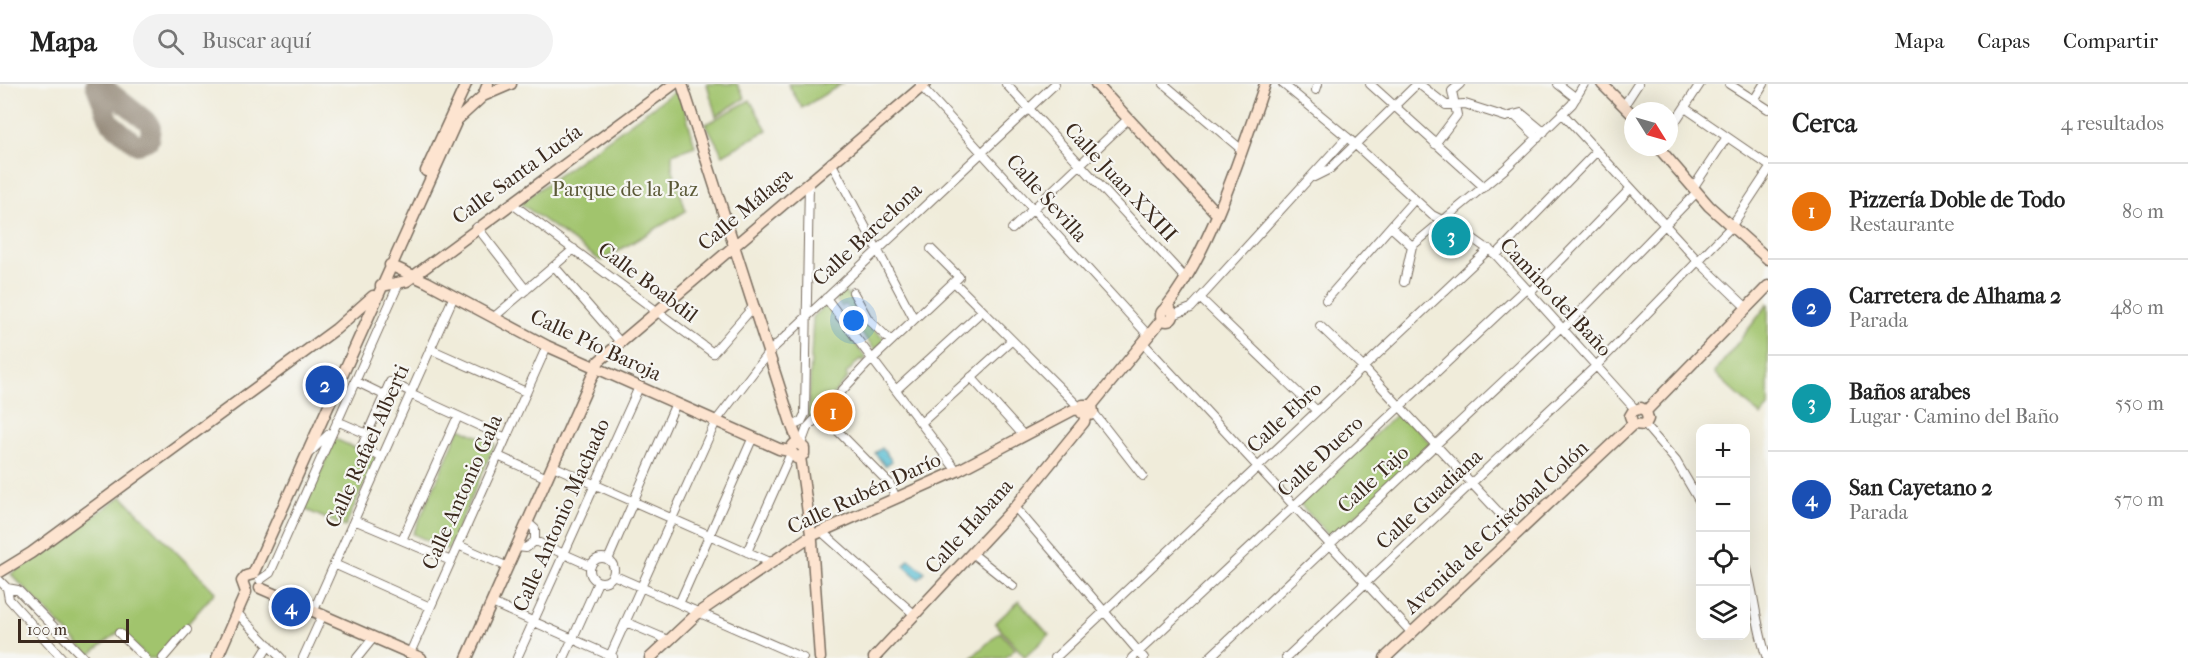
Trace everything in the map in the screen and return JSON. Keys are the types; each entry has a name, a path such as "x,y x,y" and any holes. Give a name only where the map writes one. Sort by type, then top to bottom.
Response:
{"street":[{"path":"483,96 488,84"},
{"path":"466,94 483,96 511,84"},
{"name":"Calle Santa Lucía","path":"380,289 407,281 674,84"},
{"path":"682,84 792,426 809,537 820,658"},
{"name":"Calle Juan XXIII","path":"1006,84 1185,278"},
{"name":"Calle Barcelona","path":"612,657 716,421 768,353 1054,84"},
{"path":"1096,84 1216,214"},
{"path":"1164,84 1242,150"},
{"path":"1167,314 1216,214 1265,84"},
{"name":"Camino del Baño","path":"1282,84 1347,137 1414,200 1442,221 1458,228 1496,255 1635,409"},
{"path":"1370,84 1484,187"},
{"path":"1418,84 1446,105 1465,104 1496,115 1514,116 1540,135"},
{"name":"Calle Habana","path":"1308,182 1330,169 1418,84"},
{"path":"1435,144 1457,115 1452,91 1460,84"},
{"path":"1558,84 1576,98"},
{"path":"1404,282 1412,246 1484,187 1563,114 1584,84"},
{"path":"1602,84 1624,103"},
{"path":"1626,102 1638,84"},
{"path":"1678,117 1700,84"},
{"path":"1729,84 1768,109"},
{"path":"1754,100 1764,84"},
{"name":"Calle Málaga","path":"467,658 599,361 921,85"},
{"name":"Calle Sevilla","path":"921,85 1257,468 1412,633"},
{"path":"396,251 416,195 445,128 466,94"},
{"path":"246,592 252,593 306,456 396,251 457,120 466,94"},
{"path":"1684,108 1768,165"},
{"path":"1563,114 1698,261 1748,308"},
{"path":"1012,230 1128,119"},
{"name":"Calle Habana","path":"874,658 1015,507 1084,422 1088,410 1167,314 1191,308 1347,137"},
{"name":"Calle Tajo","path":"1209,658 1562,328 1665,225 1695,190 1727,137"},
{"path":"1496,255 1597,151"},
{"path":"1666,156 1731,227 1768,259"},
{"path":"831,162 914,319"},
{"name":"Calle Guadiana","path":"1286,658 1596,366 1731,227 1768,171"},
{"path":"792,426 801,422 804,414 809,180"},
{"name":"Calle Duero","path":"1132,658 1141,655 1399,406 1528,290 1631,188"},
{"path":"1326,300 1414,200"},
{"name":"Calle Boabdil","path":"510,203 713,353 754,306"},
{"path":"1391,227 1412,246"},
{"path":"477,228 526,290"},
{"path":"494,317 574,249"},
{"path":"747,552 807,428 872,358 959,278 931,249"},
{"name":"Calle Ebro","path":"1055,658 1489,249"},
{"name":"Calle Pío Baroja","path":"390,265 547,346 753,437 796,449"},
{"path":"554,266 620,342"},
{"path":"954,282 1011,341 1088,410 1143,476"},
{"path":"257,581 270,573 399,283"},
{"path":"1646,411 1768,286"},
{"path":"0,572 341,327 380,289"},
{"path":"853,292 868,319 891,341"},
{"name":"Calle Rafael Alberti","path":"303,658 334,564 454,296"},
{"path":"826,298 957,471"},
{"path":"1200,298 1317,411"},
{"path":"896,390 982,311"},
{"path":"341,327 365,321"},
{"path":"1320,326 1363,367 1518,533"},
{"path":"341,327 356,341"},
{"path":"921,423 1011,341"},
{"name":"Calle Antonio Gala","path":"410,653 547,346"},
{"path":"430,349 526,392"},
{"path":"971,377 1024,436"},
{"path":"355,381 384,395"},
{"path":"382,457 361,448 390,382 506,438"},
{"name":"Calle Antonio Machado","path":"517,658 639,387"},
{"path":"608,560 676,403"},
{"path":"1646,411 1635,409 1630,416 1676,461 1696,494"},
{"name":"Calle Rubén Darío","path":"650,658 698,613 809,537 957,471 1073,410 1088,410"},
{"path":"1639,424 1648,420 1646,411"},
{"path":"820,413 889,483 896,498"},
{"path":"402,540 458,416"},
{"path":"337,421 367,434"},
{"name":"Avenida de Cristóbal Colón","path":"1385,658 1518,533 1639,424"},
{"path":"306,456 332,431"},
{"path":"679,604 753,437"},
{"path":"498,456 547,478"},
{"path":"553,466 770,562"},
{"path":"1015,507 1141,655"},
{"path":"354,520 451,561"},
{"path":"528,523 535,529 535,541"},
{"path":"822,532 915,615"},
{"path":"535,541 591,566"},
{"path":"517,547 526,548 535,541"},
{"path":"458,545 508,567"},
{"path":"973,554 1012,586"},
{"path":"600,558 608,560 613,565 613,575 608,581 598,582 590,574 591,566 600,558"},
{"path":"334,564 430,607"},
{"path":"613,575 803,658"},
{"path":"217,658 246,592 242,581 246,576 318,612 421,658"},
{"path":"1750,579 1758,633 1767,658"},
{"path":"0,581 7,588 9,599 62,658"},
{"path":"564,658 598,582"},
{"path":"7,588 18,590 84,658"},
{"path":"492,603 612,657"},
{"path":"237,613 282,658"},
{"path":"626,622 668,640"},
{"path":"163,658 187,630"},
{"path":"119,633 145,658"},
{"path":"357,658 374,637"},
{"path":"261,658 268,645"}],"green space":[{"path":"707,84 737,84 745,98 716,116"},
{"path":"788,84 842,84 802,108"},
{"name":"Parque de la Paz","path":"679,88 695,146 672,154 672,167 686,211 601,261 520,203"},
{"path":"750,100 767,130 723,155 706,124"},
{"path":"843,288 847,296 850,294 857,306 850,311 845,304 842,307 833,297"},
{"path":"1768,304 1768,408 1761,416 1714,373"},
{"path":"826,305 866,358 864,361 860,359 846,374 848,378 808,421 813,317"},
{"path":"858,309 865,321 885,340 875,350 848,317"},
{"path":"1400,411 1432,445 1331,538 1300,504"},
{"path":"460,428 495,444 448,550 413,534"},
{"path":"335,439 376,457 345,527 304,509"},
{"path":"122,496 215,592 158,658 148,658 120,631 89,655 11,574"},
{"path":"1019,601 1049,635 1025,657 995,623"},
{"path":"1000,632 1015,649 1005,658 971,658"}],"water":[{"path":"882,448 892,461 885,466 875,453"},
{"path":"909,559 925,572 919,579 904,566"}],"taxiway":[{"path":"95,84 110,122 137,145 149,140 151,128 148,122 100,84"}],"place":[{"name":"Baños arabes","path":"1451,236"},
{"name":"Carretera de Alhama 2","path":"325,385"},
{"name":"Pizzería Doble de Todo","path":"833,412"},
{"name":"San Cayetano 2","path":"291,607"}]}
